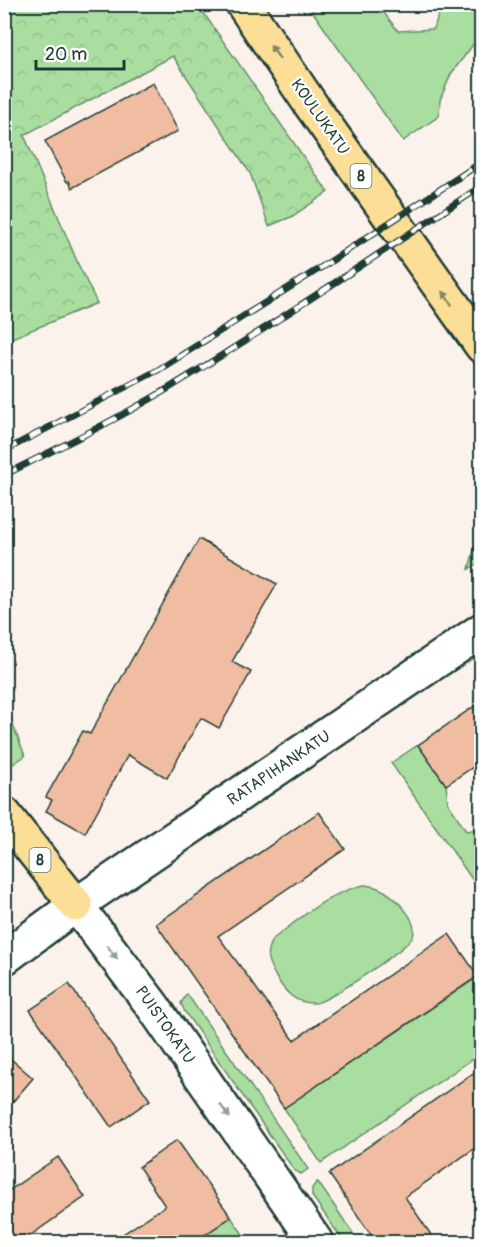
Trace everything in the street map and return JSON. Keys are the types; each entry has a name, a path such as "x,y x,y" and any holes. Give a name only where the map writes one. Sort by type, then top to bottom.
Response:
{"highway":[{"name":"KOULUKATU","path":"243,4 311,105 482,346"},
{"name":"PUISTOKATU","path":"4,814 76,905"}],"main road":[{"name":"RATAPIHANKATU","path":"4,958 76,905 482,630"},
{"name":"PUISTOKATU","path":"76,905 152,1005 316,1242"}],"green space":[{"path":"5,4 198,5 328,192 291,217 269,226 250,173 173,56 24,135 97,303 5,341"},
{"path":"308,5 378,5 398,31 434,29 441,5 481,5 481,34 451,74 440,100 439,116 403,141"},
{"path":"481,523 481,561 469,569"},
{"path":"4,702 25,756 13,764 5,750"},
{"path":"418,745 446,785 448,803 466,831 477,829 481,836 481,892 391,763"},
{"path":"364,885 378,888 397,901 409,915 414,929 413,936 383,962 323,1000 308,1003 291,996 276,977 268,958 268,949 273,939 327,900"},
{"path":"481,975 481,1053 321,1163 284,1108"},
{"path":"187,994 308,1169 301,1174 294,1170 185,1012 181,1003"},
{"path":"317,1182 359,1242 344,1242 312,1196 312,1188"},
{"path":"231,1217 248,1242 237,1242 233,1236 222,1242 215,1242 208,1233"}],"building":[{"path":"153,83 178,131 72,188 45,141"},
{"path":"199,539 277,584 232,662 251,672 219,728 201,718 167,778 128,755 85,833 46,811 52,800 46,797 83,731 90,734"},
{"path":"482,701 482,761 446,785 418,745"},
{"path":"319,812 345,849 218,936 294,1040 449,934 478,976 284,1108 156,924"},
{"path":"69,984 150,1100 111,1127 30,1010"},
{"path":"4,1053 33,1078 4,1112"},
{"path":"482,1067 482,1143 405,1197 436,1242 376,1242 329,1174"},
{"path":"177,1140 231,1217 194,1242 111,1242 165,1206 139,1167"},
{"path":"58,1157 85,1197 21,1242 4,1242 4,1194"}],"railway":[{"path":"4,451 158,370 325,265 482,162"},
{"path":"4,475 108,422 209,364 482,186"}]}
